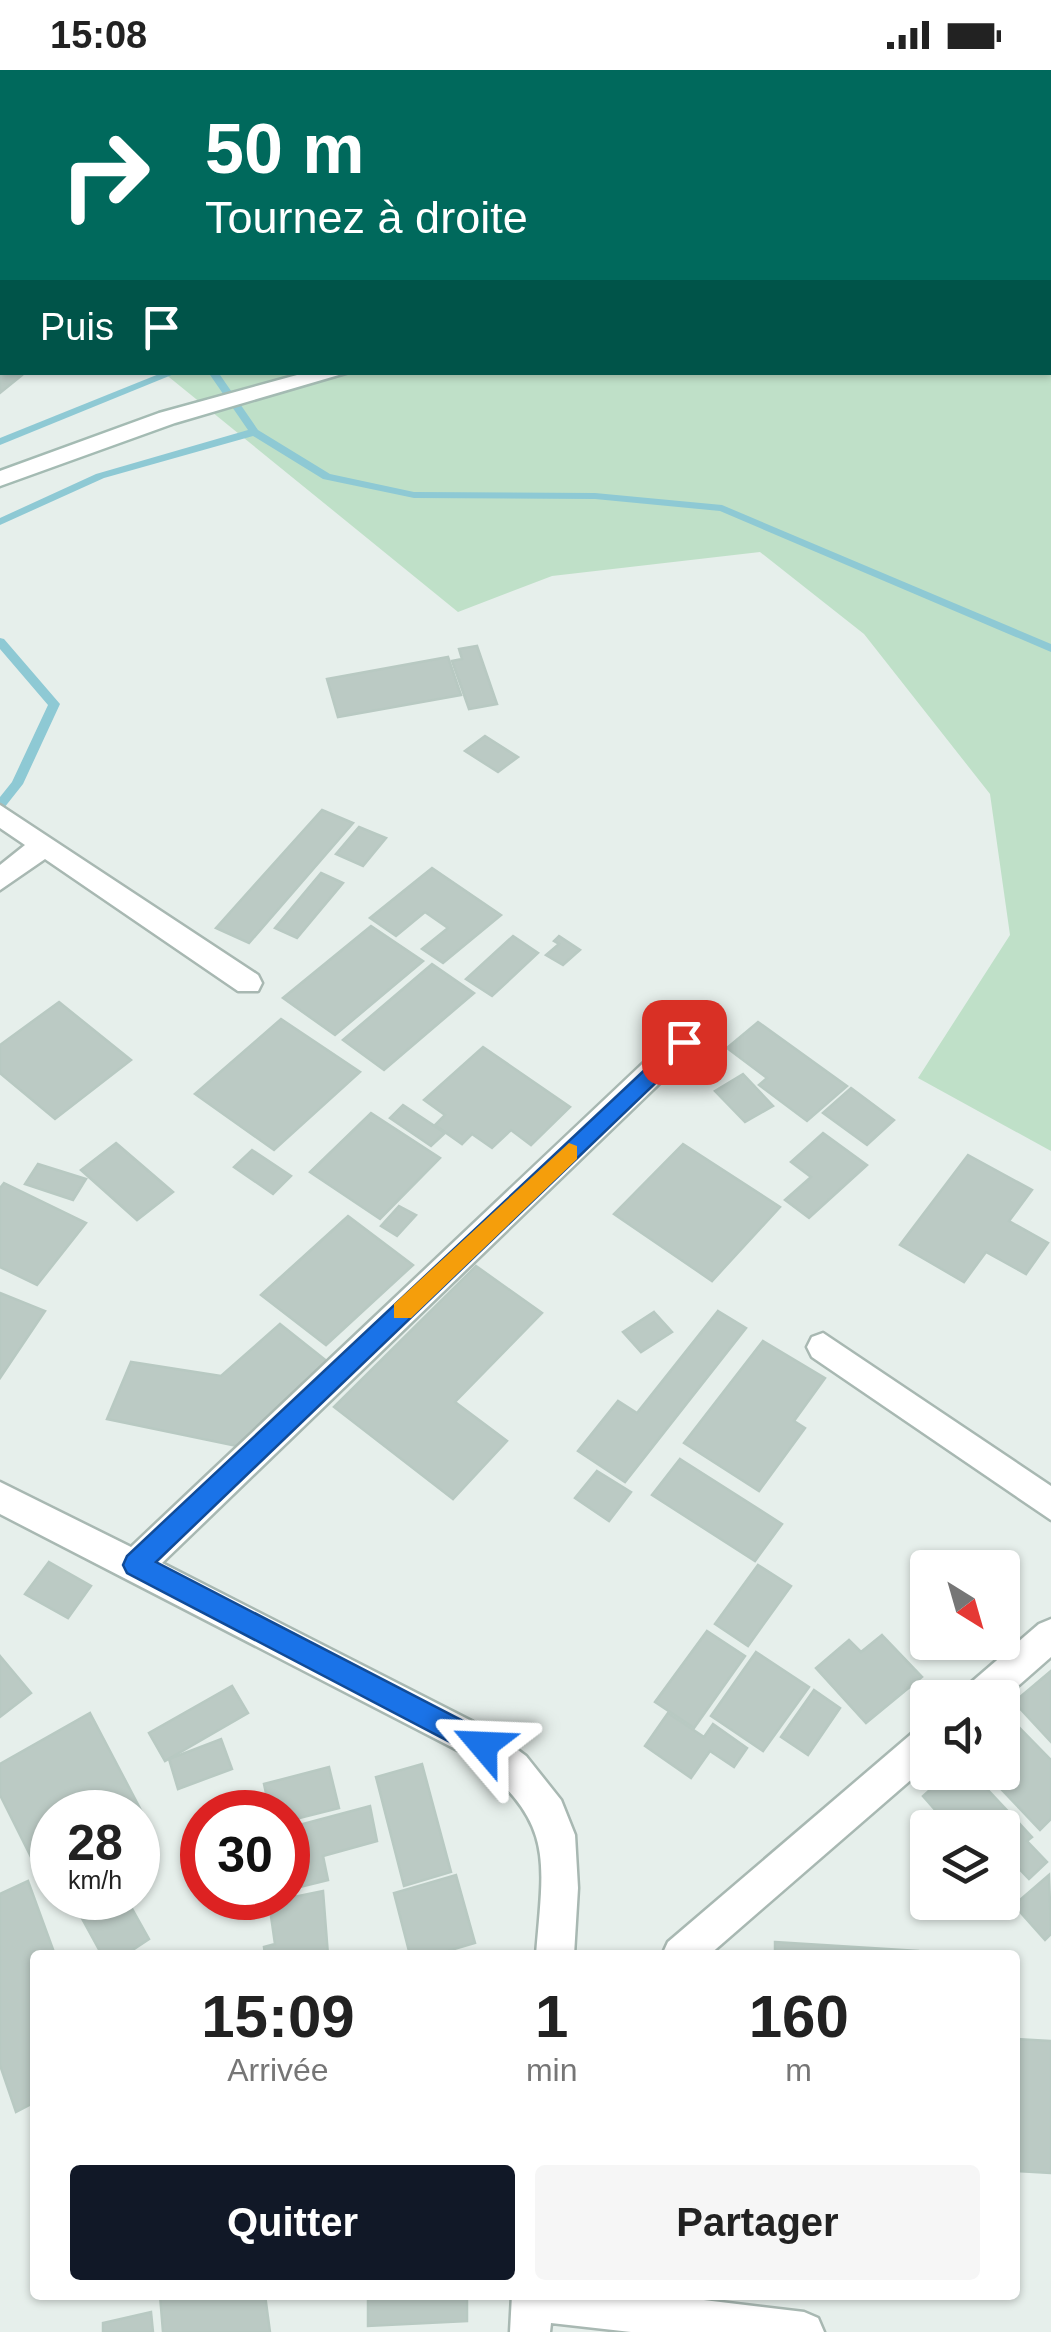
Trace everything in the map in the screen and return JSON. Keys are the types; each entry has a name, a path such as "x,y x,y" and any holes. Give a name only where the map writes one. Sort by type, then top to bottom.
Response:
{"street":[{"path":"0,480 86,443 252,392 325,375"},
{"path":"0,815 248,983"},
{"path":"0,880 44,845"},
{"path":"136,1565 684,1042"},
{"path":"823,1347 1051,1506"},
{"path":"0,1496 483,1745 521,1772 553,1812 561,1866 555,1950"},
{"path":"1000,1680 1051,1635"},
{"path":"687,1950 910,1758"},
{"path":"531,2309 804,2332"}],"green space":[{"path":"166,375 1051,375 1051,1151 918,1078 1010,935 990,794 864,634 760,552 552,576 458,612"}],"building":[{"path":"0,375 21,376 0,393"},
{"path":"477,646 497,704 469,709 452,661 462,659 459,649"},
{"path":"448,657 461,695 338,717 327,679"},
{"path":"485,736 518,757 498,772 465,751"},
{"path":"322,810 353,823 249,943 216,928"},
{"path":"359,827 386,838 363,866 336,854"},
{"path":"432,868 501,915 443,963 422,949 448,928 425,912 396,936 370,918"},
{"path":"321,873 343,883 297,938 275,928"},
{"path":"371,926 423,961 335,1035 283,998"},
{"path":"513,936 538,953 492,996 466,979"},
{"path":"559,936 580,950 563,965 546,955 559,944 554,941"},
{"path":"432,964 474,993 384,1070 343,1040"},
{"path":"59,1002 131,1060 55,1119 0,1073 0,1045"},
{"path":"281,1019 360,1072 274,1150 195,1094"},
{"path":"758,1022 847,1086 807,1121 759,1085 767,1078 727,1048"},
{"path":"483,1047 570,1107 531,1145 511,1130 492,1148 472,1134 462,1144 435,1125 445,1115 424,1100"},
{"path":"743,1074 773,1106 745,1122 715,1091"},
{"path":"851,1088 894,1120 867,1145 823,1113"},
{"path":"403,1105 445,1133 431,1146 390,1118"},
{"path":"371,1113 440,1158 380,1219 310,1172"},
{"path":"823,1133 867,1165 809,1218 785,1200 811,1177 791,1162"},
{"path":"116,1143 173,1192 137,1220 81,1170"},
{"path":"683,1144 780,1207 712,1281 614,1214"},
{"path":"252,1150 291,1176 273,1194 234,1167"},
{"path":"968,1155 1032,1190 1009,1221 1048,1243 1026,1274 986,1252 964,1282 900,1245"},
{"path":"38,1164 86,1179 73,1200 25,1184"},
{"path":"4,1183 86,1223 37,1285 0,1267 0,1188"},
{"path":"399,1206 416,1215 397,1236 381,1226"},
{"path":"348,1216 413,1265 326,1345 261,1295"},
{"path":"476,1266 542,1313 455,1402 507,1441 453,1499 334,1407"},
{"path":"0,1293 45,1311 0,1378"},
{"path":"718,1311 746,1328 625,1482 578,1451 618,1401 637,1413"},
{"path":"654,1312 672,1332 641,1352 623,1332"},
{"path":"280,1324 333,1366 246,1448 107,1419 131,1362 221,1376"},
{"path":"763,1341 825,1378 794,1421 805,1428 759,1491 684,1443"},
{"path":"680,1459 782,1524 755,1561 652,1495"},
{"path":"597,1471 631,1492 609,1521 575,1498"},
{"path":"49,1562 91,1586 68,1618 25,1594"},
{"path":"758,1565 791,1586 748,1646 715,1624"},
{"path":"707,1631 745,1656 694,1728 655,1702"},
{"path":"882,1635 922,1677 910,1680 910,1687 866,1723 816,1668 849,1640 861,1652"},
{"path":"756,1652 809,1687 763,1751 711,1716"},
{"path":"0,1656 31,1693 0,1717"},
{"path":"1051,1671 1051,1742 1020,1708 1020,1697"},
{"path":"232,1686 248,1713 165,1761 149,1733"},
{"path":"814,1690 840,1708 808,1755 781,1737"},
{"path":"90,1713 130,1790 30,1790 30,1855 0,1795 0,1764"},
{"path":"668,1713 704,1737 713,1724 747,1748 734,1767 710,1751 691,1778 645,1746"},
{"path":"1020,1728 1051,1760 1051,1819 1040,1830 1002,1790 1020,1790"},
{"path":"221,1739 232,1769 178,1789 169,1759"},
{"path":"422,1764 451,1872 404,1886 376,1777"},
{"path":"329,1767 339,1808 310,1815 310,1790 265,1790 264,1784"},
{"path":"930,1790 988,1790 1007,1810 935,1810 923,1796"},
{"path":"370,1806 377,1841 323,1856 328,1880 310,1884 310,1822"},
{"path":"1020,1824 1032,1837 1027,1841 1047,1862 1029,1879 1020,1870"},
{"path":"456,1875 475,1943 451,1950 409,1950 394,1893"},
{"path":"1049,1875 1051,1934 1045,1940 1020,1912 1020,1900"},
{"path":"28,1881 30,1920 42,1920 53,1950 30,1950 30,2105 16,2112 0,2065 0,1894"},
{"path":"323,1891 328,1950 264,1950 275,1944 272,1920 310,1920 310,1894"},
{"path":"83,1920 138,1920 149,1939 132,1950 99,1950"},
{"path":"775,1942 902,1950 775,1950"},
{"path":"1020,2039 1051,2041 1051,2173 1020,2171"},
{"path":"160,2300 266,2300 270,2332 163,2332"},
{"path":"368,2300 467,2300 467,2321 368,2326"},
{"path":"151,2312 153,2332 103,2332 103,2323"}],"waterway":[{"path":"0,442 167,375"},
{"path":"215,375 254,432"},
{"path":"0,522 100,476 254,432"},
{"path":"254,432 327,477 414,495 595,496 722,508 1051,648"},
{"path":"0,642 54,704 17,784 0,805"}],"slow traffic":[{"path":"402,1311 569,1152"}],"route":[{"path":"483,1745 136,1565 684,1042"}]}
